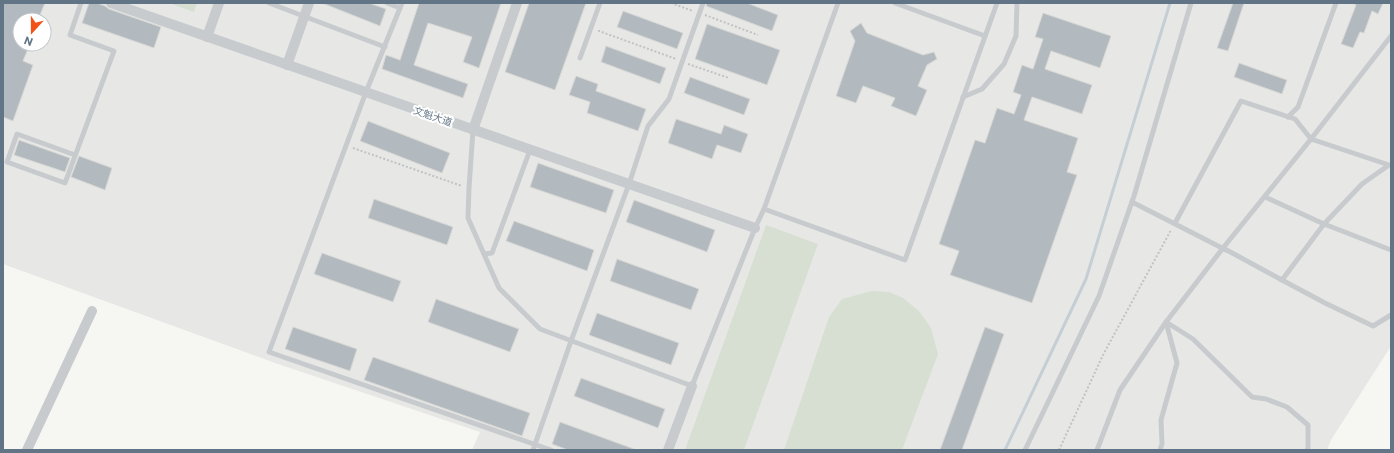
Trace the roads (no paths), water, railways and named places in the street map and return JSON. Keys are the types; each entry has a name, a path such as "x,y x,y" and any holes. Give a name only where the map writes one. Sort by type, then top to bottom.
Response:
{"street":[{"name":"文魁大道","path":"111,3 755,228"},
{"path":"208,37 219,3"},
{"path":"287,65 309,3"},
{"path":"473,130 517,3"},
{"path":"27,450 92,311"},
{"path":"668,450 692,386"}],"lane":[{"path":"75,155 17,134 7,162 65,183 114,51 70,35 81,3"},
{"path":"269,3 385,47"},
{"path":"387,3 401,6 366,92 269,352 534,447 551,450"},
{"path":"580,58 600,3"},
{"path":"534,447 571,341 629,184 648,126 669,99 703,3"},
{"path":"473,130 468,218 499,288 540,328 692,386 764,209 838,3"},
{"path":"895,3 985,36"},
{"path":"764,209 905,260 997,3"},
{"path":"963,98 982,89 1004,64 1016,36 1016,3"},
{"path":"1025,450 1100,296 1132,202 1191,3"},
{"path":"1288,117 1298,107 1336,3"},
{"path":"1097,450 1120,390 1166,322 1391,36"},
{"path":"1174,223 1241,101 1295,119 1311,139 1390,164"},
{"path":"484,254 492,252 530,150"},
{"path":"1282,280 1324,224 1362,184 1390,164"},
{"path":"1265,197 1324,224 1391,250"},
{"path":"1132,202 1223,248 1325,303 1373,326 1391,315"},
{"path":"1160,450 1162,444 1161,420 1177,363 1166,322"},
{"path":"1166,322 1193,339 1252,397 1266,399 1287,407 1308,425 1307,450"}],"waterway":[{"path":"1005,450 1086,279 1170,3"}]}
